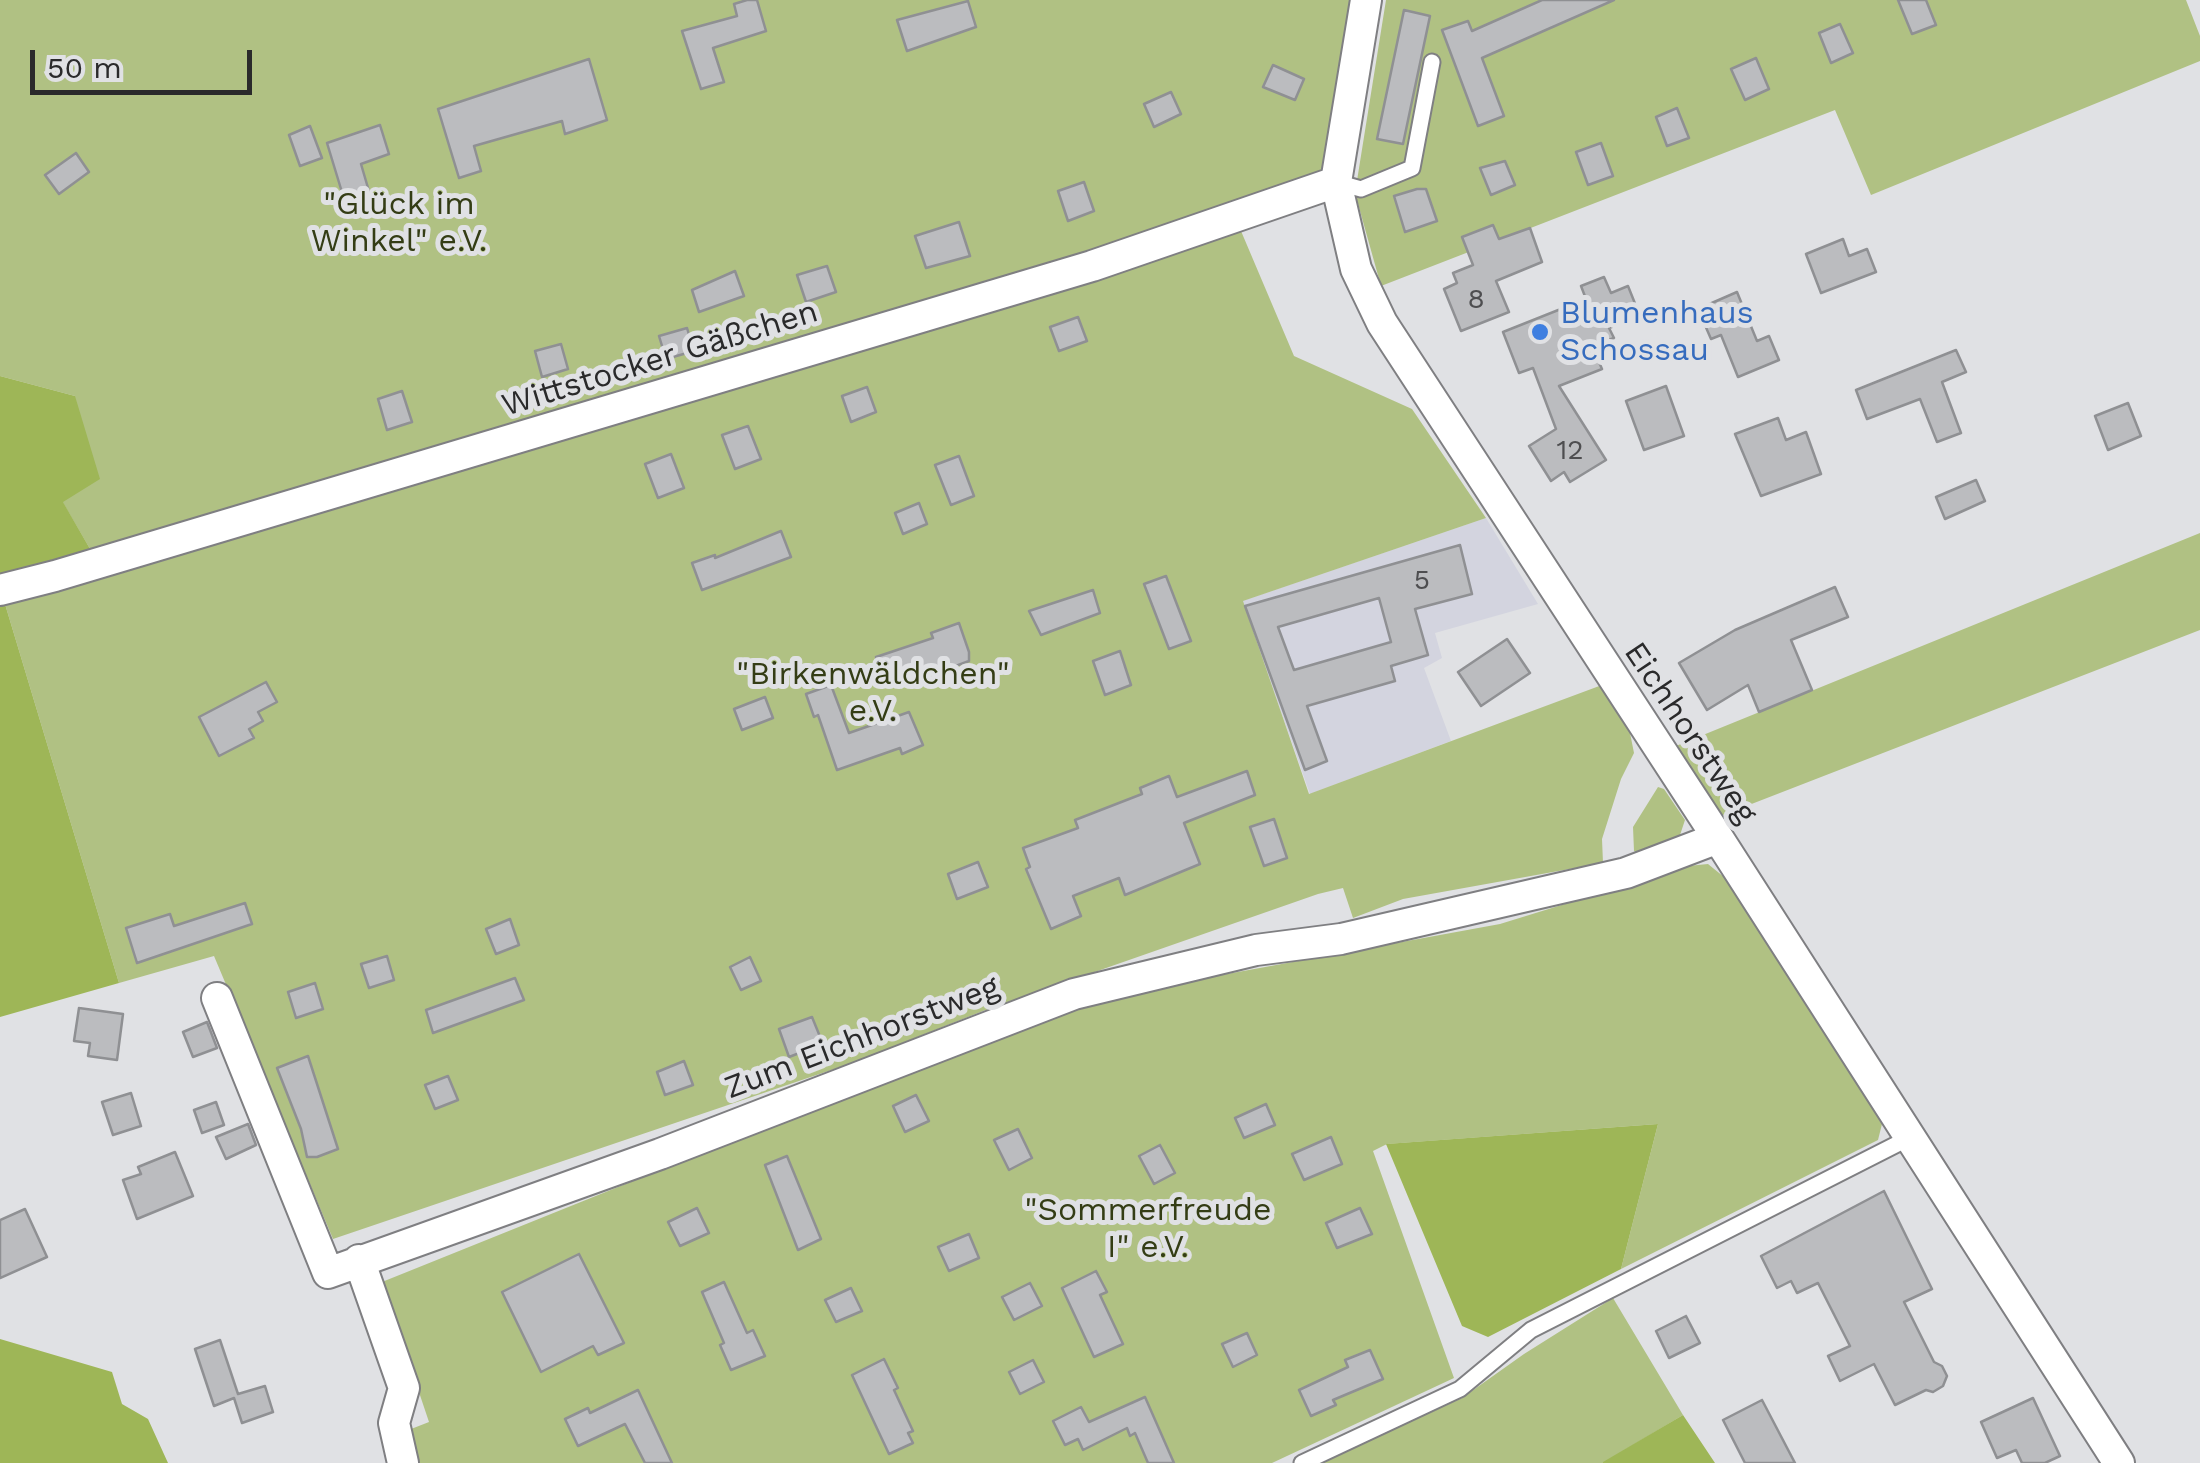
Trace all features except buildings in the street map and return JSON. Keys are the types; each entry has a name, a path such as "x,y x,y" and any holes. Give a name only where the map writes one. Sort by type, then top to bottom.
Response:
{"street":[{"name":"Eichhorstweg","path":"1366,0 1336,182 1356,268 1382,322 2119,1463"},
{"name":"Wittstocker Gäßchen","path":"0,590 1092,266 1336,182"},
{"name":"Zum Eichhorstweg","path":"217,998 328,1273 660,1154 1074,994 1256,950 1341,939 1626,874 1718,838"},
{"path":"358,1260 404,1388 394,1423 403,1463"}],"lane":[{"path":"1336,182 1361,189 1412,168 1432,62"},
{"path":"1302,1463 1460,1389 1531,1330 1909,1138"}],"shaded area":[{"path":"1486,518 1538,604 1435,633 1442,658 1424,668 1451,741 1310,794 1242,601"}],"green space":[{"name":"\"Glück im Winkel\" e.V.","path":"0,0 1352,0 1325,174 1080,258 339,474 93,554 62,501 75,396 0,376"},
{"path":"1386,0 2186,0 2200,36 2200,61 1871,195 1835,110 1381,286 1355,193"},
{"name":"\"Birkenwäldchen\" e.V.","path":"1241,231 1294,356 1412,409 1486,518 1243,601 1309,794 1602,685 1629,728 1634,753 1621,779 1602,839 1603,863 1403,899 1353,918 1343,888 1318,894 983,1011 849,1064 333,1239 214,956 119,983 5,604 1111,275"},
{"path":"0,376 75,396 100,479 63,502 93,554 0,578"},
{"path":"2200,533 2200,630 1718,817 1671,748"},
{"path":"5,604 119,983 0,1017 0,605"},
{"path":"1658,787 1664,789 1685,820 1680,835 1670,846 1641,855 1634,851 1633,827"},
{"name":"\"Sommerfreude I\" e.V.","path":"1708,864 1724,877 1884,1116 1878,1140 1621,1269 1658,1124 1387,1144 1373,1151 1454,1378 1272,1463 416,1463 406,1431 429,1422 382,1282 1048,1014 1156,987 1500,924 1688,866"},
{"path":"1658,1124 1621,1269 1488,1337 1462,1326 1386,1144"},
{"path":"1613,1298 1683,1415 1603,1463 1320,1463 1462,1398"},
{"path":"0,1339 112,1372 122,1404 148,1419 168,1463 0,1463"},
{"path":"1683,1415 1715,1463 1603,1463 1603,1462"}],"place":[{"name":"Blumenhaus Schossau","path":"1540,332"}]}
